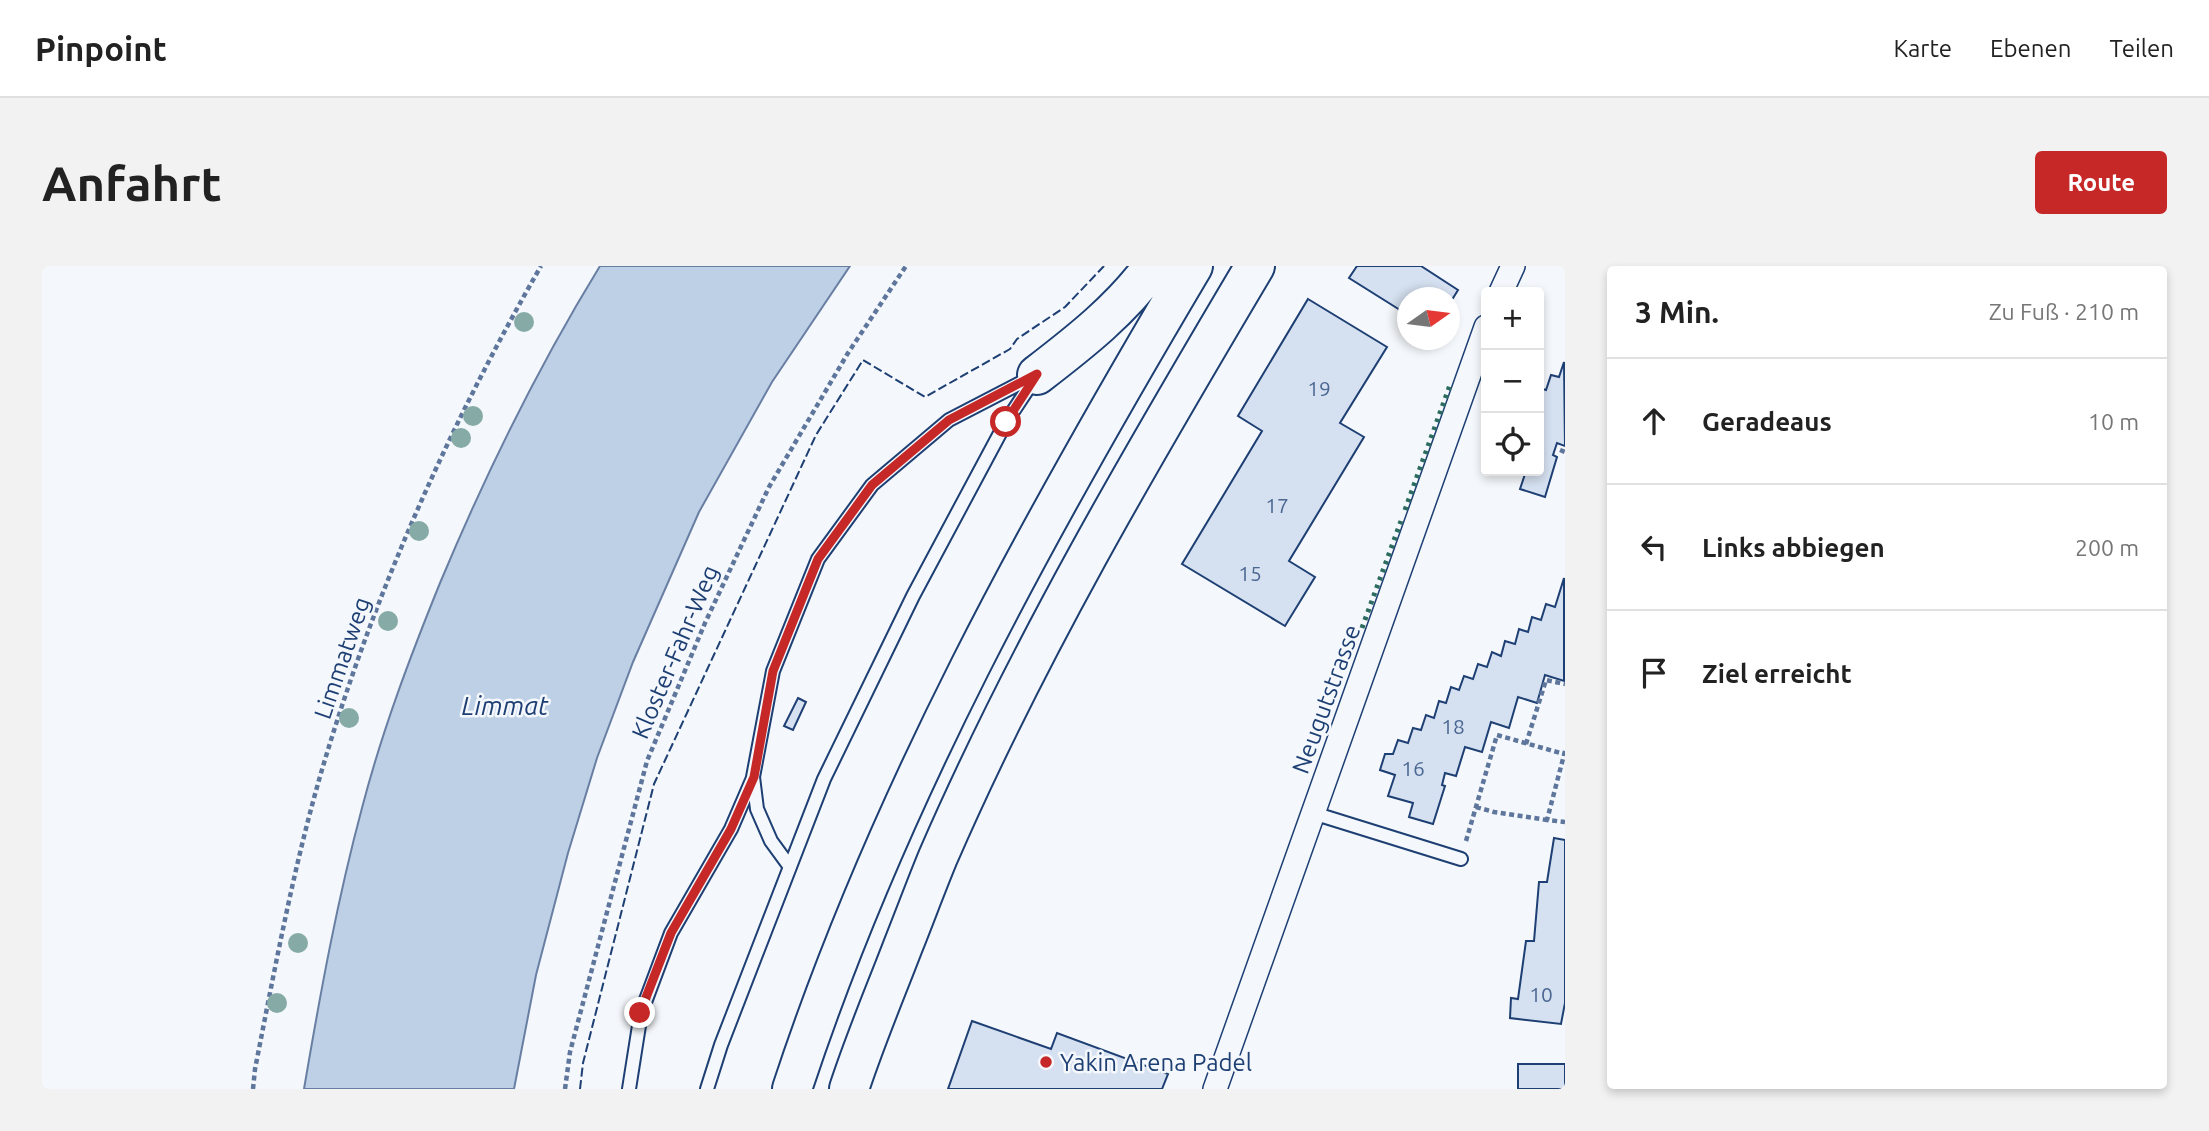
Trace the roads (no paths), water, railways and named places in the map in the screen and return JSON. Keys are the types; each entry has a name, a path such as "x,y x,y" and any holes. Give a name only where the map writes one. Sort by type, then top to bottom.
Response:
{"highway":[{"path":"1037,374 1093,332 1140,284 1153,266"},
{"path":"792,1089 815,1020 874,871 939,727 1005,597 1101,420 1193,266"},
{"path":"849,1089 861,1052 938,858 996,734 1093,546 1255,266"}],"street":[{"path":"1503,287 1513,266"},
{"name":"Neugutstrasse","path":"1215,1089 1481,341"}],"lane":[{"path":"629,1089 640,1013 671,933 731,829 754,777 773,671 818,559 872,485 949,420 1037,374"},
{"path":"707,1089 721,1045 824,779 912,596 1006,422 1037,374"},
{"path":"754,777 757,809 771,841 790,867"},
{"path":"1313,813 1461,859"}],"water":[{"name":"Limmat","path":"600,266 850,266 772,382 699,512 633,662 597,758 568,853 536,975 514,1089 304,1089 353,843 397,694 440,583 494,461 555,343"}],"place":[{"name":"Yakin Arena Padel","path":"1046,1062"}]}
